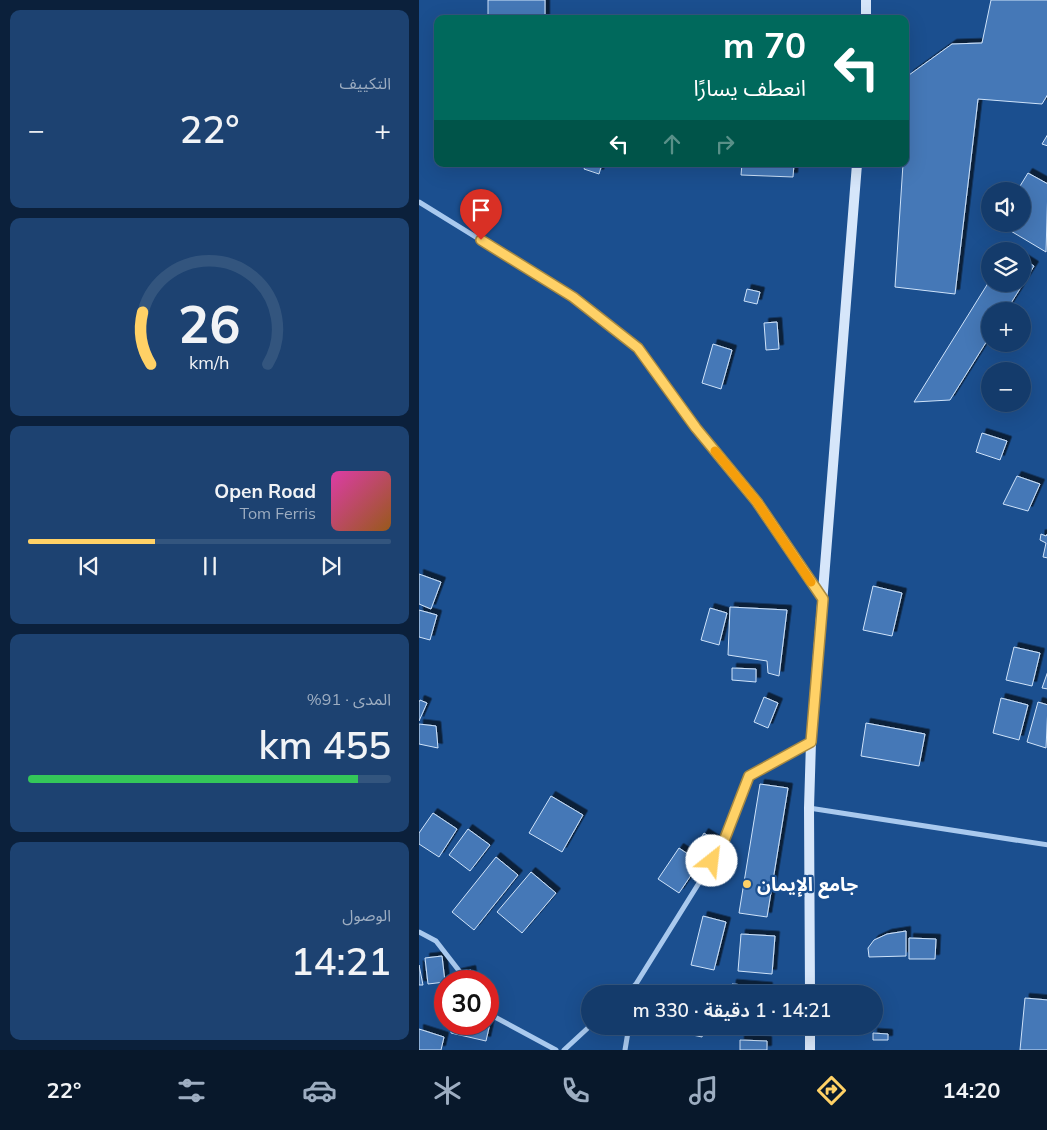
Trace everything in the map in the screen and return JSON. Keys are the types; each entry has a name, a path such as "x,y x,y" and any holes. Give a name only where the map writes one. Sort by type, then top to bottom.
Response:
{"street":[{"path":"866,0 866,15"},
{"path":"810,985 809,808 811,742 857,167"},
{"path":"419,202 573,297 638,348 696,428 757,502 823,599"},
{"path":"636,984 722,846 749,776 811,742"},
{"path":"809,808 1047,845"},
{"path":"419,932 436,941 458,970"},
{"path":"499,1019 555,1050"},
{"path":"564,1050 581,1034"},
{"path":"625,1050 628,1035"},
{"path":"810,1035 811,1050"}],"building":[{"path":"488,0 545,0 545,15 488,15"},
{"path":"991,0 1048,0 1048,94 1042,104 978,99 955,294 895,287 903,167 909,167 909,75 952,44 982,43"},
{"path":"1048,134 1048,146 1042,144"},
{"path":"585,167 601,167 599,174 584,169"},
{"path":"742,167 794,167 793,177 741,175"},
{"path":"1028,173 1048,184 1046,252 1012,232 1031,232 1031,182 1022,182"},
{"path":"747,289 760,292 757,304 744,301"},
{"path":"983,292 1018,292 1012,302 981,302 981,350 950,400 914,402"},
{"path":"777,322 779,349 766,350 764,323"},
{"path":"713,344 732,350 721,389 702,383"},
{"path":"982,433 1007,441 1000,460 976,452"},
{"path":"1017,476 1040,484 1028,511 1003,504"},
{"path":"1048,533 1048,558 1043,557 1046,543 1040,540 1041,534 1046,536"},
{"path":"419,574 441,582 431,609 419,604"},
{"path":"873,586 902,593 892,636 863,630"},
{"path":"730,607 787,610 779,676 768,673 767,661 728,655"},
{"path":"710,608 727,613 719,645 701,640"},
{"path":"419,610 437,615 430,640 419,637"},
{"path":"1014,647 1040,653 1032,686 1006,680"},
{"path":"732,668 756,669 756,682 732,680"},
{"path":"1048,671 1048,689 1042,688"},
{"path":"764,697 778,703 768,728 754,722"},
{"path":"1001,698 1028,705 1019,740 993,733"},
{"path":"420,700 427,703 419,721 419,702"},
{"path":"1038,702 1048,705 1046,748 1027,742"},
{"path":"866,723 925,734 919,766 861,756"},
{"path":"419,724 436,726 438,748 419,744"},
{"path":"760,784 788,788 767,917 739,913"},
{"path":"551,796 583,815 562,852 529,833"},
{"path":"433,813 457,829 439,857 419,844 419,833"},
{"path":"468,829 490,845 470,871 449,855"},
{"path":"704,833 718,842 710,855 696,846"},
{"path":"679,848 700,862 679,893 658,879"},
{"path":"496,857 518,875 474,930 452,912"},
{"path":"531,872 556,893 522,933 497,912"},
{"path":"703,916 726,922 714,970 691,965"},
{"path":"906,931 906,956 869,957 868,948 874,940 887,934"},
{"path":"741,934 775,936 772,974 738,971"},
{"path":"909,938 936,939 935,959 909,959"},
{"path":"442,956 444,970 434,970 434,983 428,984 425,958"},
{"path":"419,965 423,985 419,985"},
{"path":"1025,998 1048,1000 1048,1050 1020,1050"},
{"path":"419,1029 444,1037 441,1050 419,1050"},
{"path":"888,1034 888,1040 873,1040 873,1035"},
{"path":"460,1035 487,1035 486,1041"},
{"path":"740,1040 767,1041 767,1050 740,1050"}],"slow traffic":[{"path":"715,451 757,502 811,582"}],"place":[{"name":"جامع الإيمان","path":"747,884"}],"route":[{"path":"481,240 573,297 638,348 696,428 757,502 823,599 811,742 749,776 722,846 712,861"}]}
